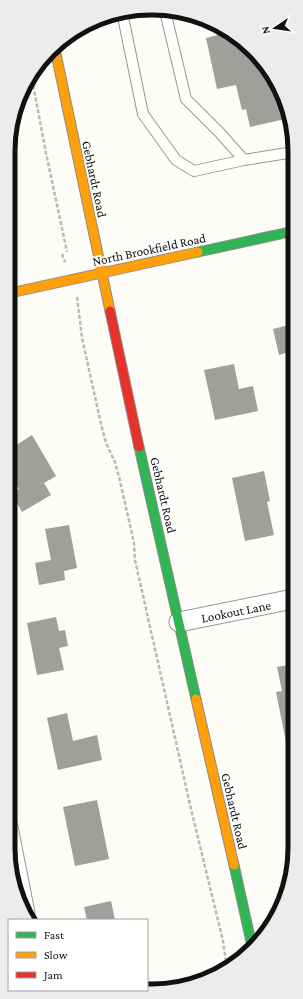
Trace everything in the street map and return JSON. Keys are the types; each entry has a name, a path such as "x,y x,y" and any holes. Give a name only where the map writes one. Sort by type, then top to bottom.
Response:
{"street":[{"name":"Gebhardt Road","path":"56,54 130,407 251,941"},
{"name":"North Brookfield Road","path":"15,292 288,232"},
{"name":"Lookout Lane","path":"179,622 288,600"}],"lane":[{"path":"166,16 186,99 220,133 244,160"},
{"path":"123,18 143,114 176,160 194,171 244,160 288,153"}],"path":[{"path":"34,83 67,252"},
{"path":"62,254 77,300 82,338 101,424 106,443 115,462 120,481 134,543 137,567 191,809 223,941 226,962"}],"building":[{"path":"221,34 235,43 254,61 274,91 284,119 250,127 246,109 242,110 236,85 217,89 206,38"},
{"path":"288,325 288,352 279,355 273,329"},
{"path":"234,364 239,389 253,386 258,411 215,420 204,370"},
{"path":"32,435 56,476 44,483 51,495 22,512 15,499 15,492 19,489 15,483 15,446"},
{"path":"264,471 270,501 267,502 274,535 245,541 232,478"},
{"path":"69,525 77,568 64,571 65,580 39,585 35,563 51,560 45,529"},
{"path":"56,617 59,631 65,630 68,646 59,648 64,670 37,675 27,623"},
{"path":"288,665 288,742 286,742 276,692 282,691 277,667"},
{"path":"67,713 73,741 97,735 102,760 58,770 47,718"},
{"path":"97,800 109,859 75,866 63,807"},
{"path":"111,901 115,919 87,919 84,907"}],"traffic: fast":[{"path":"198,252 288,232"},
{"path":"139,447 196,699"},
{"path":"234,865 251,941"}],"traffic: slow":[{"path":"56,54 110,311"},
{"path":"15,292 198,252"},
{"path":"196,699 234,865"}],"traffic: jam":[{"path":"110,311 139,447"}]}
